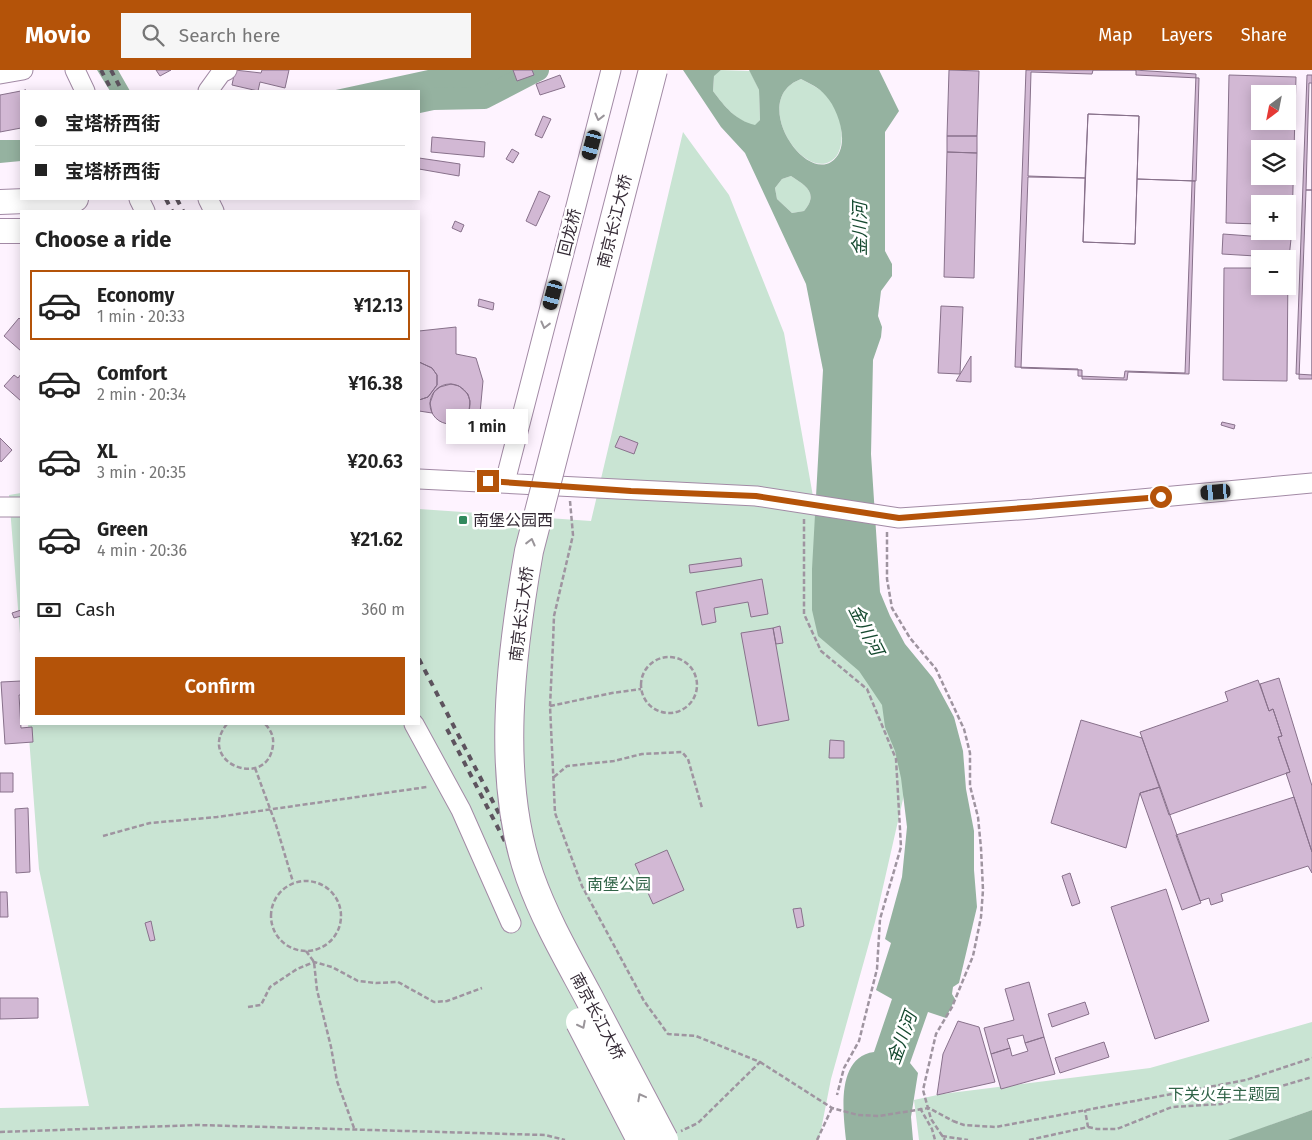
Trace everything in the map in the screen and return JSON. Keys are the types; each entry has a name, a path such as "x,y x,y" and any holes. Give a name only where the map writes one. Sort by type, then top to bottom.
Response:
{"highway":[{"name":"南京长江大桥","path":"638,70 511,543 498,638 492,749 501,834 529,921 641,1140"},
{"name":"南京长江大桥","path":"652,70 529,551 516,624 509,764 515,816 528,867 549,924 669,1137"}],"main road":[{"path":"0,202 51,200"},
{"path":"0,230 20,231"}],"street":[{"path":"0,74 23,70"},
{"path":"75,70 85,90"},
{"path":"209,90 221,73 226,70"},
{"name":"回龙桥","path":"505,482 611,70"},
{"path":"420,479 756,496 893,522 1312,483"},
{"path":"0,507 20,507"},
{"path":"415,725 461,810 511,923"}],"path":[{"path":"570,496 573,535 554,616 550,706 555,813 582,886 644,1001 668,1034 696,1036 760,1062 832,1108 858,1115 879,1116 929,1108 953,1121 996,1127 1246,1080 1312,1058"},
{"path":"805,505 803,558 804,614 821,651 867,689 896,759 901,847 880,919 877,969 867,1009 858,1041 844,1068 837,1095"},
{"path":"893,522 887,579 892,608 910,638 936,669 964,729 970,753 970,786 978,817 981,848 983,890 973,956 952,1007 936,1034 923,1090 932,1119 945,1140"},
{"path":"668,656 686,662 697,678 698,687 691,704 675,713 666,714 649,706 641,689 644,671 650,663 668,656"},
{"path":"550,706 641,689"},
{"path":"226,725 219,738 222,756 237,768 255,768 269,758 272,750 272,734 266,725"},
{"path":"553,778 567,766 614,761 642,754 682,752 688,759 702,808"},
{"path":"255,768 293,882"},
{"path":"103,836 150,823 270,809 427,787"},
{"path":"304,880 316,881 326,886 334,894 342,915 338,931 327,944 317,950 294,949 283,943 275,933 271,922 271,910 275,898 293,882 304,880"},
{"path":"306,951 314,962 317,990 331,1048 336,1081 354,1128"},
{"path":"248,1007 261,1006 270,987 297,969 314,962 332,967 358,981 376,983 398,982 434,1002 447,1001 482,988"},
{"path":"669,1137 698,1123 760,1062"},
{"path":"1029,1140 1088,1127 1097,1129 1117,1128 1172,1107 1221,1104 1312,1077"},
{"path":"818,1140 832,1108"},
{"path":"920,1108 932,1129 935,1140"},
{"path":"1084,1110 1088,1127"},
{"path":"0,1132 198,1125 545,1135 565,1140"},
{"path":"942,1136 968,1140"}],"green space":[{"path":"721,70 750,71 759,90 760,120 755,126 736,117 726,108 713,91 714,75"},
{"path":"801,79 818,88 836,107 842,132 840,149 831,161 819,164 806,159 795,148 786,134 780,118 780,102 786,89"},
{"name":"南堡公园","path":"683,132 729,195 784,333 822,547 911,764 875,922 831,1079 819,1140 0,1140 0,1108 89,1106 39,869 28,725 420,725 420,509 591,521"},
{"path":"791,176 809,190 810,199 804,211 792,213 777,199 775,188 782,179"},
{"path":"20,493 20,633 9,495"},
{"name":"下关火车主题园","path":"1312,1022 1312,1110 1230,1140 919,1140 914,1100 942,1094 1150,1068"}],"water":[{"path":"97,70 118,70 129,90 109,90"},
{"path":"428,70 530,70 503,83 476,92 420,101 420,90 336,90"},
{"name":"金川河","path":"683,70 721,70 714,76 713,91 736,116 755,125 760,120 759,90 749,70 879,70 899,111 885,132 885,251 892,264 892,276 881,291 878,316 882,327 881,337 873,360 871,454 880,592 905,644 933,678 954,717 963,751 966,789 974,831 974,870 977,907 959,983 953,987 952,994 955,999 946,1018 928,1012 910,1063 918,1073 911,1117 913,1140 846,1140 844,1101 848,1075 853,1064 862,1056 874,1052 892,999 876,990 891,943 885,939 902,877 907,827 901,778 895,751 885,727 882,705 859,671 818,636 812,610 812,569 823,370 806,284 745,153 721,127","holes":["801,79 823,93 831,102 839,120 842,139 841,148 831,162 819,164 806,159 795,149 786,134 780,118 780,103 786,89","791,176 809,190 810,199 804,211 792,213 777,199 775,188 782,179"]},
{"path":"0,140 20,140 20,161 0,163"},
{"path":"1312,1110 1312,1140 1228,1140"}],"building":[{"path":"156,70 171,70 160,76"},
{"path":"235,70 261,73 262,70 289,70 285,88 260,82 258,90 232,85"},
{"path":"513,70 532,70 534,75 517,81"},
{"path":"949,70 979,71 977,136 947,136"},
{"path":"1026,70 1134,70 1196,74 1185,373 1125,371 1124,378 1078,376 1078,369 1015,367"},
{"path":"1093,70 1136,70 1136,75 1199,78 1196,181 1137,179 1139,116 1088,114 1085,178 1028,176 1031,72 1092,74"},
{"path":"560,75 565,87 540,95 536,84"},
{"path":"1229,75 1296,77 1296,85 1251,85 1251,130 1295,130 1294,140 1251,140 1251,185 1293,185 1293,195 1251,195 1251,224 1226,223"},
{"path":"1307,75 1312,75 1312,375 1296,374"},
{"path":"1309,83 1312,83 1312,190 1306,190"},
{"path":"20,91 20,128 0,132 0,95"},
{"path":"1088,114 1139,116 1135,244 1083,242"},
{"path":"543,116 551,119 542,138 535,135"},
{"path":"947,136 977,136 977,153 947,152"},
{"path":"432,137 485,142 484,157 431,152"},
{"path":"512,149 519,153 513,163 506,159"},
{"path":"947,152 977,153 974,278 944,277"},
{"path":"420,158 460,164 459,176 420,169"},
{"path":"1028,177 1085,178 1083,242 1135,244 1137,179 1195,181 1189,374 1128,372 1127,380 1082,379 1082,370 1021,368"},
{"path":"1306,190 1312,190 1312,379 1299,379"},
{"path":"539,191 550,196 536,226 526,221"},
{"path":"455,221 464,225 461,232 452,228"},
{"path":"1223,234 1251,236 1251,240 1291,240 1290,250 1251,250 1251,256 1222,254"},
{"path":"1224,268 1251,268 1251,295 1288,295 1287,381 1223,380"},
{"path":"479,299 494,303 493,310 478,306"},
{"path":"941,306 963,307 960,374 938,373"},
{"path":"19,318 20,350 4,336"},
{"path":"456,327 456,354 476,358 483,381 480,413 469,411 470,401 468,394 459,386 451,384 440,387 434,392 430,403 432,413 420,411 420,400 428,397 437,385 437,375 432,368 420,362 420,331"},
{"path":"971,356 971,382 956,381"},
{"path":"420,362 432,368 437,375 437,385 428,397 420,400"},
{"path":"14,375 18,378 20,375 20,400 4,386"},
{"path":"446,384 454,384 461,387 467,393 470,404 467,415 461,421 454,424 446,424 439,421 433,415 430,408 430,400 433,393 439,387"},
{"path":"1222,422 1235,425 1234,429 1221,425"},
{"path":"620,436 638,443 634,454 615,447"},
{"path":"0,438 12,450 1,462 0,460"},
{"path":"741,558 742,566 690,573 689,565"},
{"path":"762,579 768,614 751,617 748,602 714,608 716,622 702,625 696,592"},
{"path":"20,610 20,616 14,618 12,613"},
{"path":"780,626 783,643 776,644 773,628"},
{"path":"773,628 789,720 758,726 741,633"},
{"path":"1279,678 1312,786 1312,852 1286,773 1290,772 1278,737 1282,736 1273,709 1269,711 1260,684"},
{"path":"1258,680 1269,711 1273,709 1282,736 1278,737 1290,772 1169,815 1140,732 1228,701 1225,692"},
{"path":"20,681 20,725 21,728 32,727 33,742 5,744 1,682"},
{"path":"1081,720 1142,738 1160,787 1140,793 1126,848 1051,823"},
{"path":"830,740 844,741 844,758 829,758"},
{"path":"0,773 13,773 13,792 0,792"},
{"path":"1160,787 1201,903 1182,910 1140,793"},
{"path":"1294,797 1312,852 1312,873 1308,866 1221,894 1223,901 1211,905 1209,898 1200,901 1176,835"},
{"path":"28,808 30,872 16,873 15,809"},
{"path":"667,850 684,890 653,904 635,864"},
{"path":"1070,873 1080,903 1072,906 1062,876"},
{"path":"1166,889 1209,1021 1155,1039 1111,907"},
{"path":"0,892 7,892 8,917 0,917"},
{"path":"801,908 804,926 797,928 793,909"},
{"path":"151,921 155,940 150,941 145,923"},
{"path":"1029,982 1044,1037 1025,1043 1023,1035 1007,1039 1010,1048 991,1054 984,1028 1014,1020 1005,989"},
{"path":"0,998 38,998 38,1018 0,1019"},
{"path":"1085,1002 1089,1014 1052,1027 1048,1014"},
{"path":"958,1021 979,1027 995,1082 937,1095 943,1054"},
{"path":"1044,1037 1055,1074 1001,1089 991,1054 1010,1048 1012,1056 1028,1051 1025,1043"},
{"path":"1104,1042 1109,1057 1060,1073 1055,1058"}],"waterway":[{"path":"420,102 433,99 484,98 538,70"}],"railway":[{"path":"101,70 111,90"},
{"path":"111,70 121,90"},
{"path":"166,200 172,210"},
{"path":"178,200 182,210"},
{"path":"420,661 668,1140"},
{"path":"447,729 659,1140"}],"place":[{"name":"南堡公园西","path":"463,520"}],"route":[{"path":"488,481 631,491 756,496 899,518 1033,509 1161,497"}]}
